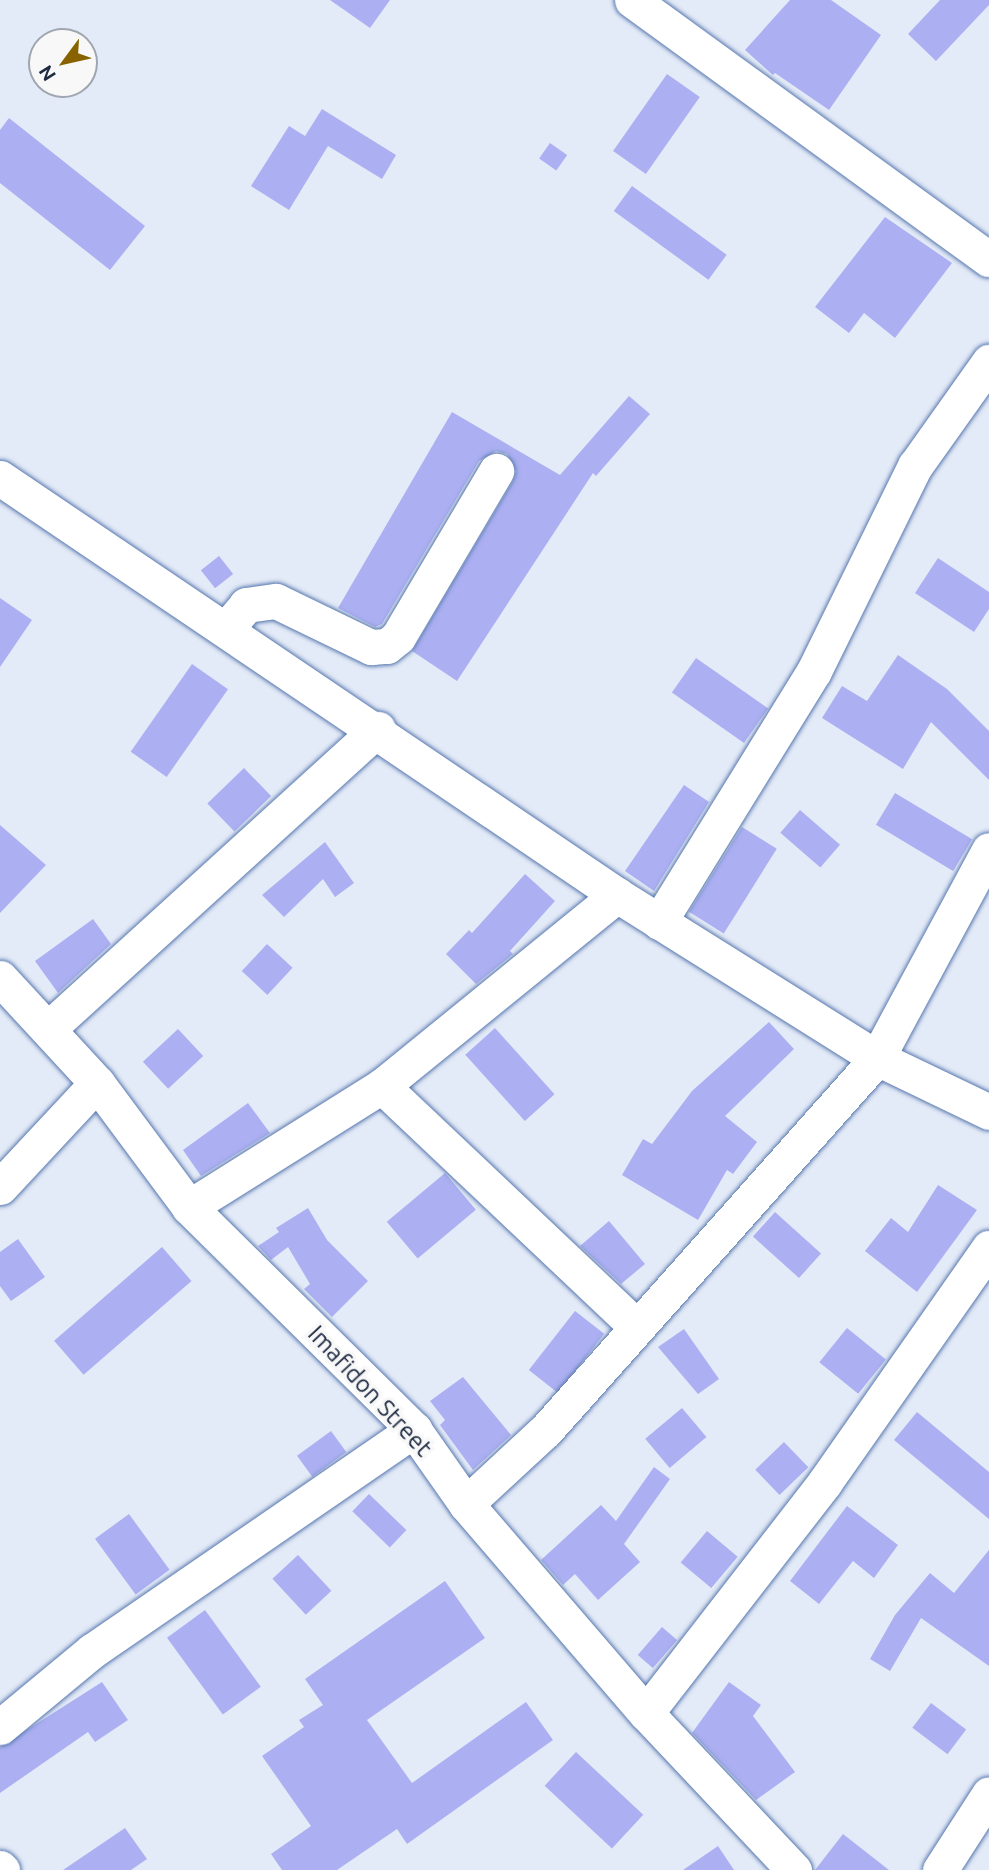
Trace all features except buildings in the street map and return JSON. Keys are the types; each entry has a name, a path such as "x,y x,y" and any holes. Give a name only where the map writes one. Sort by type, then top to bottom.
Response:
{"street":[{"path":"632,0 989,259"},
{"path":"659,922 814,671 915,466 989,362"},
{"path":"227,628 246,605 276,601 371,647 387,646 398,637 496,471"},
{"path":"0,478 378,729 659,922 877,1058 989,1112"},
{"path":"48,1029 378,729"},
{"path":"466,1504 546,1430 877,1058 989,850"},
{"path":"190,1207 382,1086 617,895"},
{"name":"Imafidon Street","path":"0,978 97,1083 190,1207 414,1430 466,1504 646,1713 794,1870"},
{"path":"0,1188 97,1083"},
{"path":"382,1086 636,1327"},
{"path":"646,1713 825,1482 989,1248"},
{"path":"0,1727 92,1651 414,1430"},
{"path":"940,1870 989,1794"}]}
